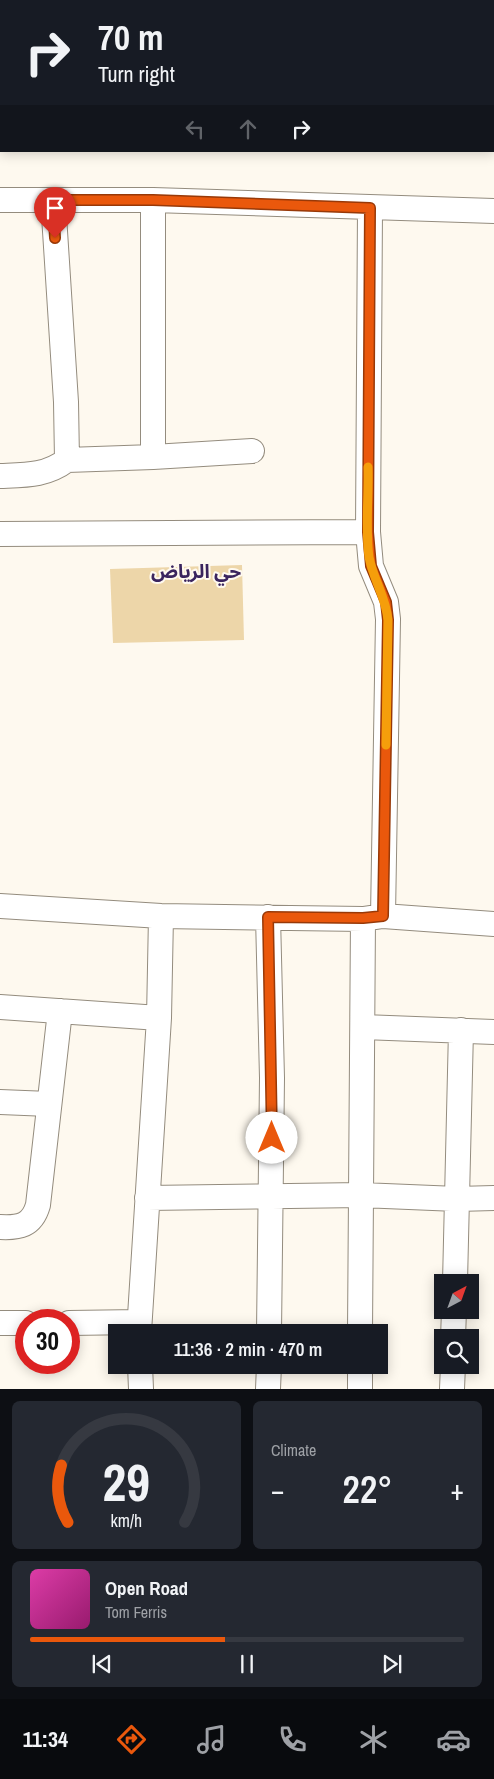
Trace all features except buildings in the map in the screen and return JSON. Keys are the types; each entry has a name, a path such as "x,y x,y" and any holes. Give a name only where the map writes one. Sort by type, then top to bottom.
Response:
{"street":[{"path":"0,200 153,200 494,211"},
{"path":"53,200 66,402 67,460"},
{"path":"153,200 153,457"},
{"path":"360,1324 363,1026 373,917 388,620 386,602 371,566 368,532 370,208"},
{"path":"0,476 37,474 54,469 67,460 252,451"},
{"path":"0,534 368,532"},
{"path":"0,906 161,916 373,917 494,924"},
{"path":"139,1324 159,1018 161,916"},
{"path":"268,917 272,1078 269,1324"},
{"path":"0,1007 159,1018"},
{"path":"0,1227 18,1228 30,1221 35,1215 60,1011"},
{"path":"363,1026 494,1032"},
{"path":"455,1274 461,1030"},
{"path":"0,1102 49,1104"},
{"path":"147,1198 361,1195 457,1199 494,1198"},
{"path":"0,1323 15,1323"},
{"path":"80,1324 108,1325"},
{"path":"140,1374 141,1389"},
{"path":"268,1389 269,1374"},
{"path":"360,1374 360,1389"},
{"path":"452,1389 453,1374"}],"shaded area":[{"path":"242,565 244,640 113,643 110,569"}],"slow traffic":[{"path":"368,467 369,556 376,581 386,602 388,620 386,745"}],"district":[{"name":"حي الرياض","path":"196,571"}],"route":[{"path":"55,238 53,200 153,200 370,208 369,556 376,581 386,602 388,620 383,916 363,918 268,917 272,1138"}]}
